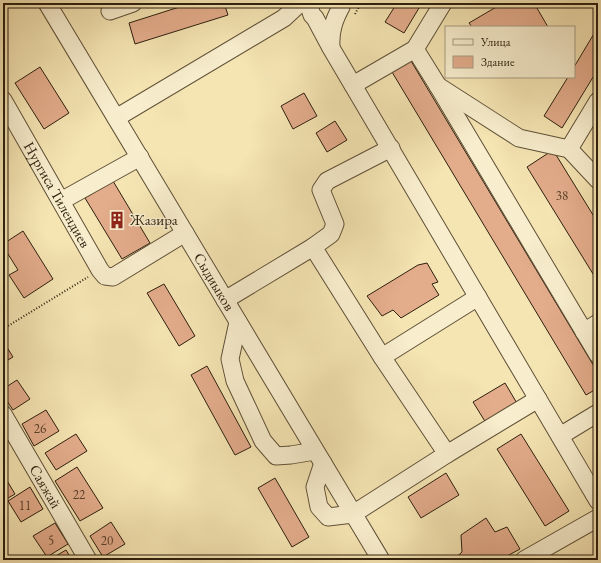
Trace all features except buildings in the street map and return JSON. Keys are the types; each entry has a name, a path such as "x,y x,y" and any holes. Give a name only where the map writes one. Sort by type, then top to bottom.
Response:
{"street":[{"name":"Сыдиыков","path":"47,3 381,560"},
{"path":"110,11 133,3"},
{"path":"116,118 284,18 300,3"},
{"path":"354,84 415,49 443,3"},
{"path":"284,18 312,12 328,18 343,5"},
{"path":"331,48 331,30 343,5"},
{"path":"312,12 331,48 354,84 390,148 598,501"},
{"path":"415,49 591,328 598,355"},
{"path":"438,86 519,138 569,150 598,180"},
{"name":"Нургиса Тилендиев","path":"3,100 100,270"},
{"path":"569,150 598,101"},
{"path":"225,300 313,247 331,234 334,224 321,190 327,181 390,148"},
{"path":"60,201 140,158"},
{"path":"100,270 106,276 112,277 185,233"},
{"path":"313,247 382,357 446,454"},
{"path":"382,357 478,297"},
{"path":"238,322 230,359 235,381 263,440 276,456 291,455 319,457 315,487 319,507 328,517 353,514 446,454 538,399"},
{"path":"560,436 598,413"},
{"name":"Саяжай","path":"3,414 88,560"},
{"path":"524,560 598,518"}],"path":[{"path":"3,329 100,270"}],"place":[{"name":"Жазира","path":"117,220"}]}
